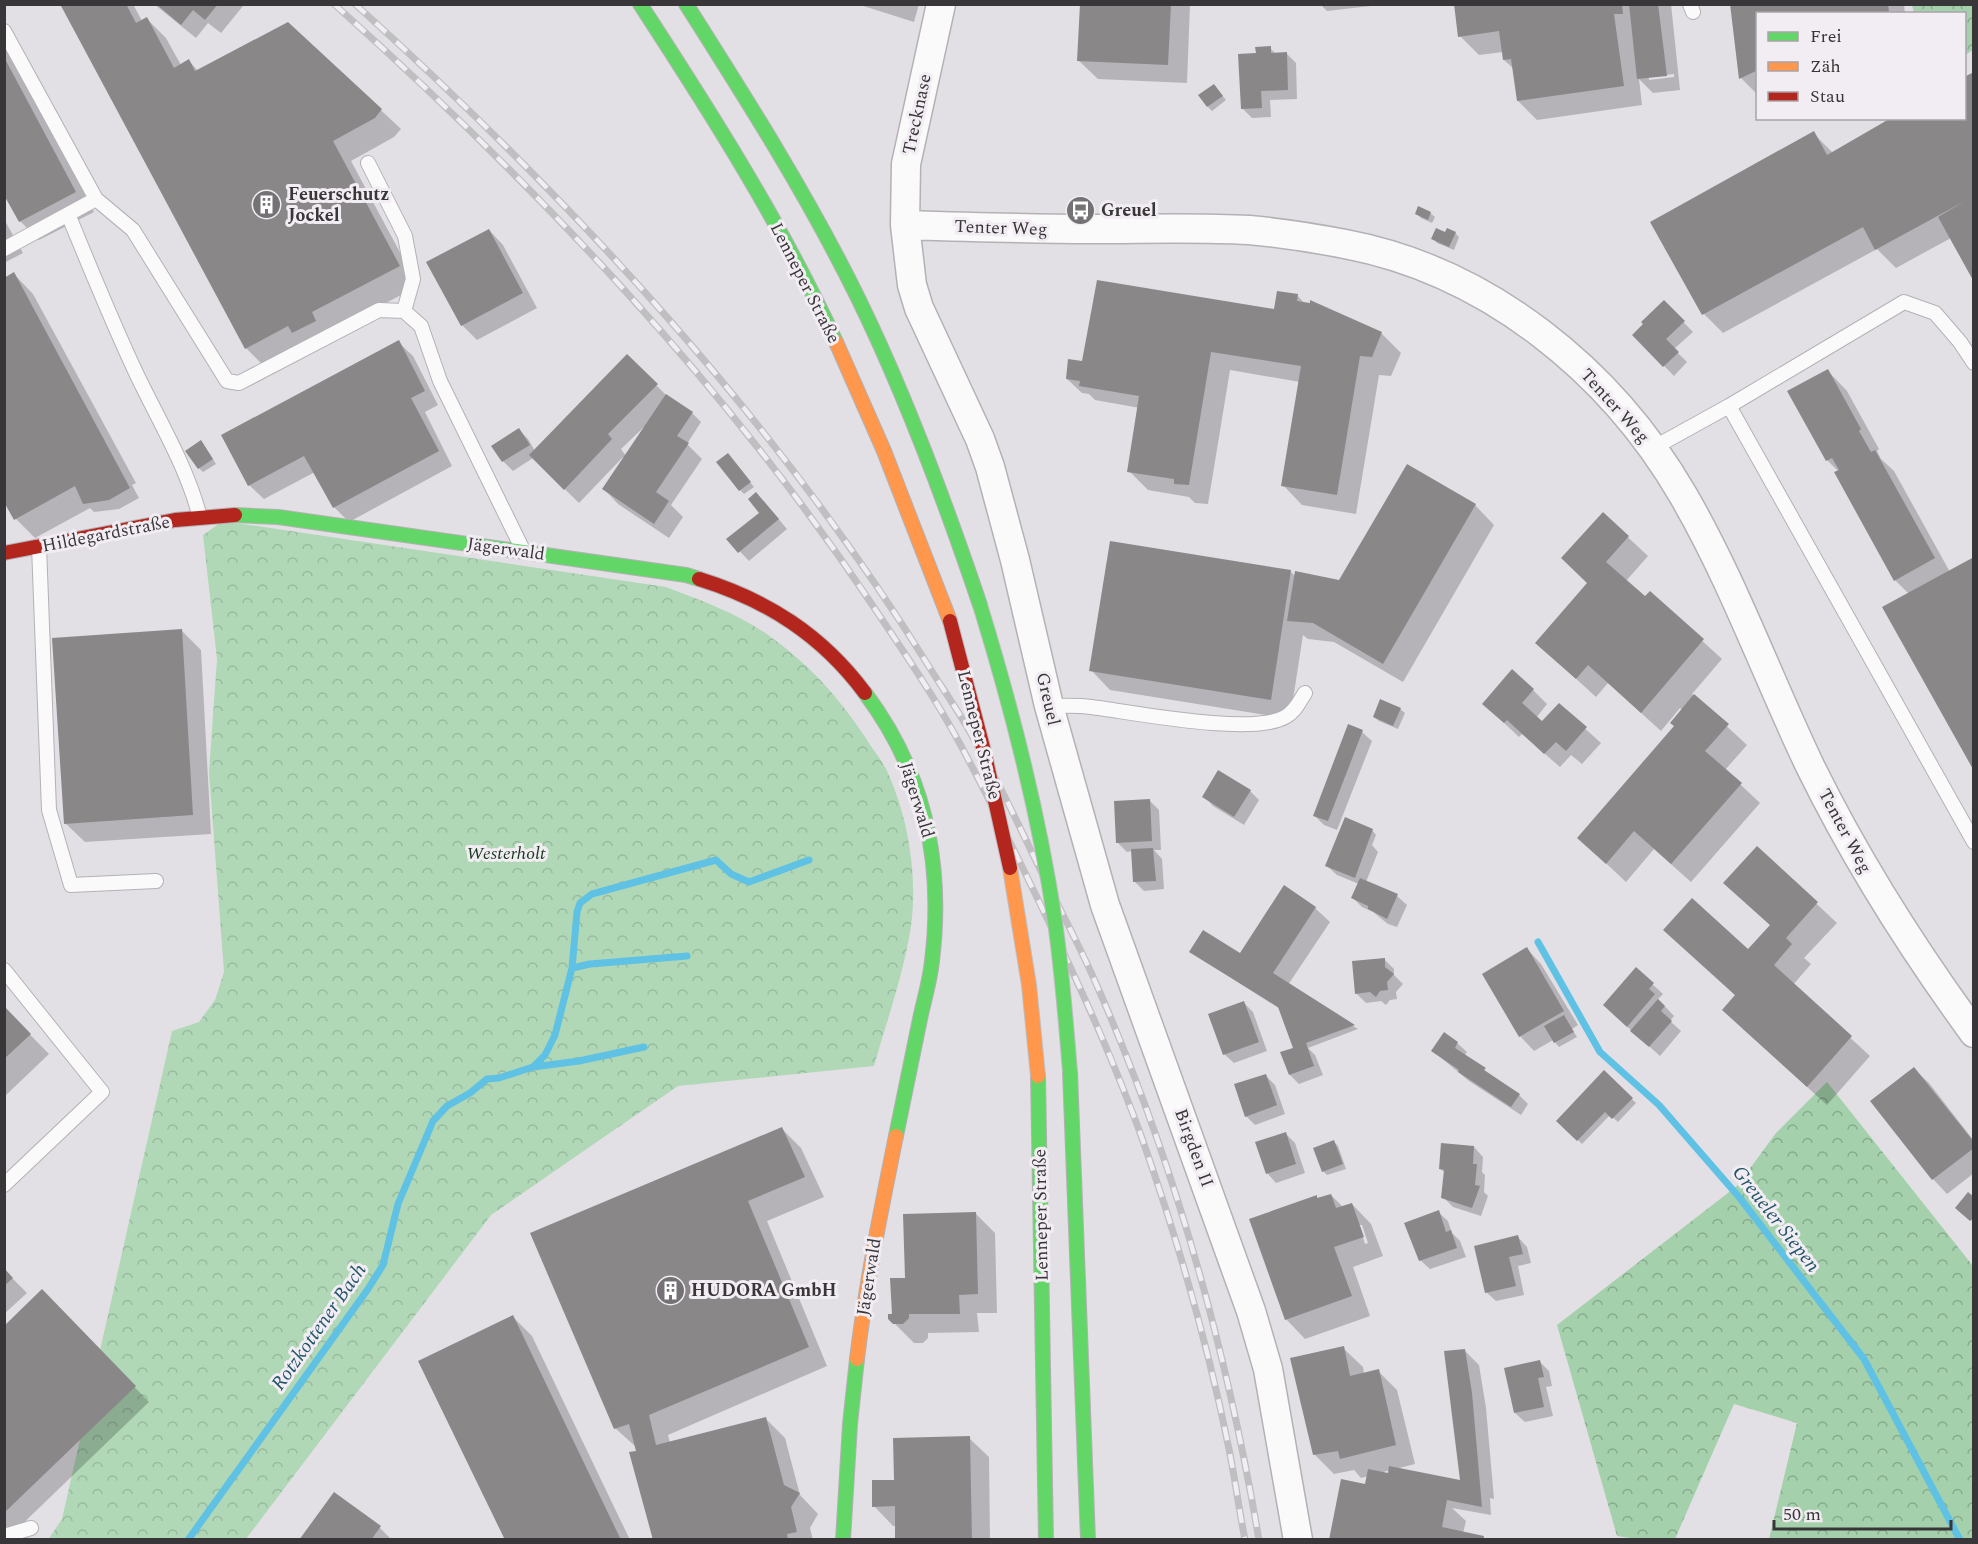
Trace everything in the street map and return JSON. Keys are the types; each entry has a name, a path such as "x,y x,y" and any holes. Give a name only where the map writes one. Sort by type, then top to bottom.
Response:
{"main road":[{"name":"Lenneper Straße","path":"640,4 757,190 809,285 861,397 906,503 950,621 980,731 1007,853 1027,971 1038,1076 1046,1539"},
{"name":"Lenneper Straße","path":"686,4 723,61 808,204 879,343 937,481 980,605 1014,726 1044,866 1060,967 1070,1072 1088,1539"},
{"name":"Jägerwald","path":"205,517 249,514 278,517 686,574 742,594 788,618 853,676 885,719 908,763 923,808 933,856 936,909 933,962 877,1228 862,1318 850,1424 843,1539"},
{"name":"Hildegardstraße","path":"4,553 175,520 205,517"}],"street":[{"name":"Trecknase","path":"905,225 906,164 941,4"},
{"name":"Tenter Weg","path":"905,225 1029,229 1249,230 1347,244 1402,259 1458,282 1493,301 1538,331 1602,386 1627,414 1653,448 1683,495 1710,544 1811,767 1861,862 1935,979 1974,1033"},
{"name":"Greuel","path":"905,225 911,278 919,308 980,439 990,467 1064,763"},
{"name":"Birgden II","path":"1064,763 1105,905 1251,1311 1268,1369 1298,1539"}],"lane":[{"path":"4,31 96,199 133,230 227,381 239,383 378,310 404,311 421,326 440,381 461,428 524,551"},
{"path":"368,163 405,236 413,279 404,311"},
{"path":"4,249 96,199"},
{"path":"68,214 133,366 187,475 205,517"},
{"path":"1653,448 1729,406 1904,302 1935,313 1960,342 1974,363"},
{"path":"1729,406 1974,842"},
{"path":"39,546 49,810 71,885 156,881"},
{"path":"1049,706 1088,706 1194,721 1269,722 1283,718 1293,711 1305,693"},
{"path":"4,970 102,1092 4,1185"},
{"path":"4,1536 32,1528"}],"green space":[{"path":"1912,5 1973,5 1973,50 1966,54 1966,12 1914,12"},
{"name":"Westerholt","path":"223,521 666,587 719,608 757,627 783,646 823,683 846,710 885,767 901,807 910,846 913,906 908,944 874,1066 678,1086 491,1215 246,1539 48,1540 62,1519 172,1031 199,1022 215,1000 224,972 209,772 217,659 203,535"},
{"path":"1827,1082 1973,1266 1973,1539 1769,1539 1797,1423 1734,1404 1675,1539 1637,1539 1617,1536 1557,1325 1737,1186 1776,1133"}],"building":[{"name":"Feuerschutz Jockel","path":"60,4 126,4 136,23 147,17 174,68 189,59 195,71 288,22 382,109 375,118 333,141 400,266 312,312 316,321 292,333 288,326 245,349"},
{"path":"156,4 218,4 205,20 193,10 181,25"},
{"path":"1080,4 1171,4 1168,65 1077,61"},
{"path":"1454,4 1622,4 1623,14 1614,14 1624,86 1517,101 1511,59 1503,60 1499,31 1458,37"},
{"path":"1629,4 1658,4 1667,76 1637,79"},
{"path":"1730,4 1888,4 1889,11 1887,12 1756,12 1756,71 1739,79"},
{"path":"1271,46 1271,53 1287,52 1288,90 1261,91 1262,108 1241,109 1238,54 1256,53 1255,47"},
{"path":"4,57 76,192 19,222 4,195"},
{"path":"1974,72 1974,282 1938,217 1965,201 1875,250 1863,227 1702,315 1650,222 1814,131 1827,155 1888,120 1966,120 1966,76"},
{"path":"1214,84 1223,96 1207,107 1198,95"},
{"path":"1418,206 1431,212 1428,220 1415,214"},
{"path":"1436,228 1445,232 1447,228 1456,232 1449,247 1431,239"},
{"path":"489,229 523,293 461,326 426,262"},
{"path":"14,272 130,488 109,500 83,504 75,486 14,520 4,502 4,278"},
{"path":"1097,280 1274,309 1277,291 1298,294 1297,301 1310,303 1310,300 1382,332 1372,357 1360,356 1337,495 1281,486 1301,366 1211,352 1189,485 1174,484 1174,479 1127,472 1139,396 1079,386 1080,381 1066,379 1068,359 1082,361"},
{"path":"1664,300 1685,321 1666,339 1679,352 1663,367 1632,335 1643,324 1641,322"},
{"path":"399,340 425,391 411,398 439,451 333,508 304,456 248,486 221,435"},
{"path":"627,354 658,384 608,434 612,439 564,490 529,455"},
{"path":"1828,369 1861,429 1859,431 1871,452 1875,450 1935,558 1894,581 1834,472 1839,470 1832,458 1826,461 1787,391"},
{"path":"666,394 693,412 677,436 689,443 656,492 669,501 654,524 602,489"},
{"path":"519,428 530,445 502,462 491,446"},
{"path":"201,440 213,459 198,469 185,451"},
{"path":"728,453 751,482 739,491 716,462"},
{"path":"1407,464 1476,504 1383,664 1313,623 1287,621 1295,571 1339,580"},
{"path":"756,492 779,519 738,553 726,539 759,513 748,499"},
{"path":"1603,512 1629,536 1606,562 1645,596 1650,591 1704,639 1641,713 1588,665 1576,679 1535,643 1587,583 1561,558"},
{"path":"1110,541 1291,570 1271,700 1089,671"},
{"path":"1974,557 1974,771 1882,607"},
{"path":"182,629 193,815 64,824 52,638"},
{"path":"1512,669 1534,689 1522,703 1542,721 1559,703 1587,727 1566,751 1556,742 1544,754 1507,720 1504,723 1482,704"},
{"path":"1694,694 1729,724 1705,751 1742,783 1671,864 1634,831 1606,864 1577,838 1674,726 1670,723"},
{"path":"1380,699 1401,708 1393,726 1373,717"},
{"path":"1348,724 1363,730 1328,821 1313,816"},
{"path":"1218,770 1251,790 1234,817 1202,797"},
{"path":"1150,799 1152,841 1116,843 1114,801"},
{"path":"1345,817 1373,829 1355,878 1325,866"},
{"path":"1757,846 1818,902 1786,938 1792,944 1774,965 1852,1036 1807,1087 1722,1010 1735,995 1663,930 1692,898 1748,949 1770,925 1723,883"},
{"path":"1153,848 1156,881 1133,882 1131,849"},
{"path":"1360,878 1398,894 1387,919 1351,898"},
{"path":"1284,885 1316,907 1273,973 1355,1025 1306,1043 1314,1066 1289,1075 1280,1052 1293,1048 1278,1007 1189,952 1203,930 1240,953"},
{"path":"1527,947 1564,1011 1519,1037 1482,974"},
{"path":"1385,958 1385,967 1394,974 1387,982 1388,990 1380,991 1376,997 1370,992 1355,994 1352,961"},
{"path":"1636,967 1654,983 1649,989 1655,994 1627,1027 1603,1005"},
{"path":"1658,999 1665,1006 1661,1011 1672,1021 1649,1047 1630,1031"},
{"path":"1244,1001 1259,1042 1223,1055 1208,1014"},
{"path":"4,1006 31,1034 4,1059"},
{"path":"1564,1015 1574,1032 1554,1043 1544,1026"},
{"path":"1444,1032 1458,1042 1455,1048 1520,1094 1511,1107 1431,1051"},
{"path":"1914,1067 1974,1142 1974,1148 1932,1180 1870,1101"},
{"path":"1604,1070 1633,1098 1612,1119 1605,1112 1577,1141 1556,1121"},
{"path":"1266,1074 1277,1105 1245,1117 1234,1084"},
{"name":"HUDORA GmbH","path":"782,1127 805,1177 748,1201 809,1347 649,1415 656,1445 766,1417 784,1485 800,1493 791,1507 797,1532 787,1534 788,1540 653,1540 629,1452 636,1451 629,1424 614,1429 530,1233"},
{"path":"1286,1132 1296,1164 1266,1174 1255,1142"},
{"path":"1334,1140 1343,1164 1322,1172 1313,1148"},
{"path":"1441,1143 1474,1146 1473,1164 1477,1164 1475,1185 1480,1186 1472,1208 1441,1198 1444,1170 1439,1169"},
{"path":"1968,1192 1974,1197 1974,1218 1970,1221 1955,1208"},
{"path":"1331,1194 1336,1208 1352,1203 1364,1237 1334,1247 1352,1296 1285,1320 1249,1219 1317,1195 1317,1198"},
{"path":"1439,1210 1446,1232 1451,1230 1457,1248 1419,1261 1404,1223"},
{"path":"976,1212 978,1294 959,1295 960,1314 909,1314 909,1318 903,1324 893,1324 888,1319 888,1314 892,1314 890,1278 905,1278 903,1214"},
{"path":"1518,1235 1523,1254 1509,1257 1516,1286 1485,1293 1474,1246"},
{"path":"4,1268 13,1278 4,1286"},
{"path":"42,1289 136,1386 4,1513 4,1326"},
{"path":"513,1315 621,1540 505,1540 418,1361"},
{"path":"1344,1346 1350,1376 1379,1369 1396,1445 1340,1459 1338,1451 1313,1455 1290,1358"},
{"path":"1465,1349 1472,1393 1482,1507 1447,1500 1442,1527 1484,1536 1483,1540 1329,1540 1341,1479 1365,1484 1368,1469 1388,1473 1389,1466 1460,1480 1444,1351"},
{"path":"1540,1360 1544,1377 1538,1378 1544,1407 1514,1413 1504,1368"},
{"path":"970,1436 972,1540 895,1540 895,1506 872,1507 872,1480 894,1480 893,1438"},
{"path":"334,1492 381,1526 371,1540 299,1540"}],"waterway":[{"name":"Rotzkottener Bach","path":"188,1540 383,1265 398,1204 433,1121 447,1106 470,1093 487,1079 499,1078 533,1067 545,1055 555,1035 572,968 577,912 580,903 592,894 716,860 731,874 749,882 809,860"},
{"name":"Greueler Siepen","path":"1538,942 1600,1052 1659,1105 1739,1197 1864,1359 1960,1540"},
{"name":"Rotzkottener Bach","path":"572,968 590,964 687,956"},
{"name":"Rotzkottener Bach","path":"533,1067 579,1061 644,1047"}],"railway":[{"path":"334,4 408,72 552,213 688,362 813,520 939,706 992,806 1072,970 1109,1054 1143,1141 1202,1332 1221,1410 1245,1540"},
{"path":"355,4 436,78 591,234 736,398 804,484 868,573 965,723 1084,957 1126,1054 1151,1122 1174,1190 1214,1329 1246,1469 1259,1540"}],"traffic: fast":[{"path":"640,4 719,127 769,212 836,342"},
{"path":"686,4 798,185 858,298 924,449 980,605"},
{"path":"235,515 278,517 686,575 699,579"},
{"path":"980,605 1014,723 1041,842 1057,940 1070,1072"},
{"path":"865,693 886,723 916,787 932,854 935,889 931,968 896,1136"},
{"path":"1070,1072 1088,1540"},
{"path":"1038,1076 1046,1540"},
{"path":"843,1540 850,1424 857,1359"}],"traffic: slow":[{"path":"836,342 884,451 950,621"},
{"path":"1010,868 1029,985 1038,1076"},
{"path":"857,1359 869,1275 896,1136"}],"traffic: jam":[{"path":"4,553 175,520 235,515"},
{"path":"699,579 748,598 791,622 830,654 865,693"},
{"path":"950,621 984,751 1010,868"}],"place":[{"name":"Feuerschutz Jockel","path":"267,204"},
{"name":"Greuel","path":"1080,210"},
{"name":"HUDORA GmbH","path":"670,1290"}]}
